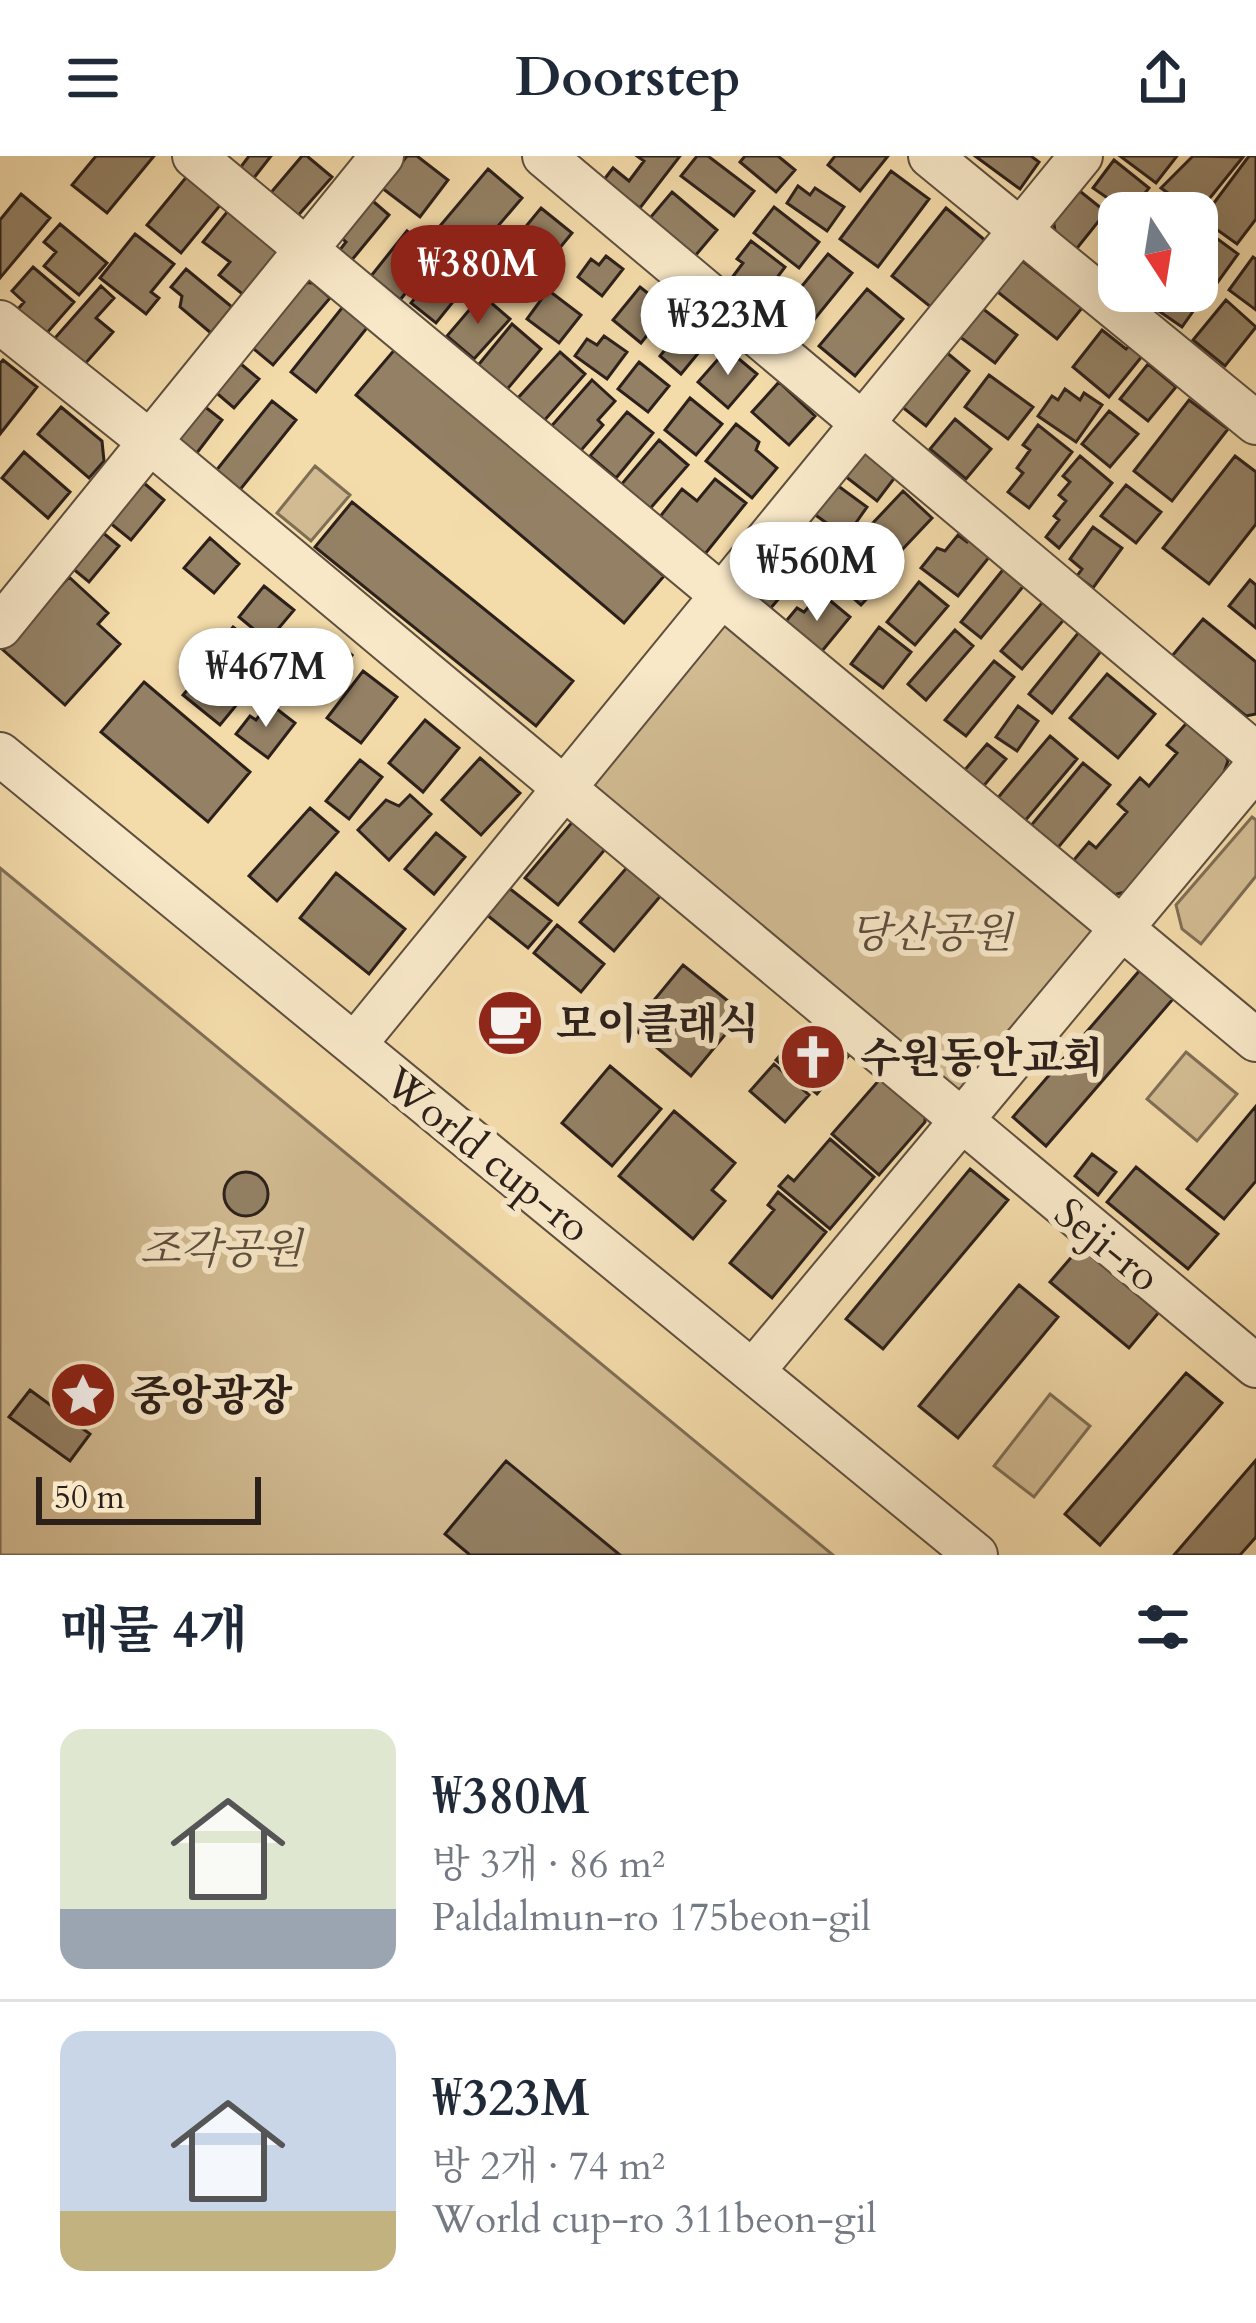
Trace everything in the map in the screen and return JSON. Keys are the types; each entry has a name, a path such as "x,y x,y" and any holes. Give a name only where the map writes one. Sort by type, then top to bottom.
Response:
{"street":[{"path":"194,156 1256,1040"},
{"path":"0,627 382,156"},
{"path":"544,156 1256,754"},
{"path":"930,156 1256,423"},
{"path":"355,1044 1081,156"},
{"name":"Seji-ro","path":"0,322 150,442 1256,1366"},
{"name":"World cup-ro","path":"0,754 976,1555"},
{"path":"753,1371 1256,767"}],"green space":[{"path":"315,466 350,495 311,541 277,513"},
{"name":"당산공원","path":"722,621 1094,929 958,1092 586,783"},
{"path":"1252,817 1256,820 1256,876 1201,944 1182,929 1176,905"},
{"name":"조각공원","path":"0,868 833,1555 0,1555"},
{"path":"1186,1052 1237,1094 1197,1141 1147,1099"},
{"path":"1050,1394 1090,1426 1034,1497 994,1466"}],"building":[{"path":"96,156 154,156 107,213 72,185"},
{"path":"249,156 271,156 253,179 240,168"},
{"path":"302,156 332,177 295,219 268,196"},
{"path":"407,156 417,156 448,180 420,217 382,188"},
{"path":"637,156 680,156 640,208 603,181 613,168 629,181 644,161"},
{"path":"697,156 708,156 754,191 734,216 681,176"},
{"path":"745,156 778,156 795,170 776,192 740,162"},
{"path":"835,156 888,156 860,191 828,165"},
{"path":"975,156 1031,156 1039,162 1020,189"},
{"path":"1120,156 1177,156 1156,183"},
{"path":"1193,156 1243,157 1215,192 1161,188"},
{"path":"1249,156 1256,156 1256,219 1237,244 1218,230 1218,198"},
{"path":"1114,160 1149,188 1146,192 1099,192 1093,188"},
{"path":"488,169 522,198 468,261 434,233"},
{"path":"891,171 929,199 878,267 840,239"},
{"path":"188,175 222,203 181,253 147,225"},
{"path":"798,186 810,195 815,188 844,207 827,231 787,203"},
{"path":"1076,188 1098,206 1098,222 1074,252 1056,238 1053,217"},
{"path":"672,192 717,230 695,256 650,218"},
{"path":"21,194 50,218 0,278 0,220"},
{"path":"367,196 389,215 351,261 339,251 346,242 336,233"},
{"path":"231,207 275,243 279,267 251,301 219,275 230,262 203,242"},
{"path":"774,207 819,242 799,268 754,233"},
{"path":"541,208 572,233 517,300 486,275"},
{"path":"946,208 986,241 932,308 892,276"},
{"path":"60,224 107,263 79,295 44,266 56,252 44,242"},
{"path":"407,231 436,255 400,300 371,276"},
{"path":"135,234 174,264 151,292 159,298 146,314 100,278"},
{"path":"1218,239 1238,254 1218,282"},
{"path":"751,241 785,267 751,312 722,291 743,263 737,259"},
{"path":"828,254 852,273 800,337 776,318"},
{"path":"606,256 623,269 602,296 578,277 591,259 599,265"},
{"path":"1019,258 1082,308 1057,339 994,289"},
{"path":"1256,259 1256,310 1229,290"},
{"path":"444,263 469,282 436,323 411,303"},
{"path":"33,267 74,302 39,342 10,318 24,302 12,291"},
{"path":"186,269 232,307 211,333 180,307 182,296 171,287"},
{"path":"292,282 313,283 330,298 273,365 243,340"},
{"path":"101,286 114,298 96,318 113,332 77,373 47,347"},
{"path":"640,287 668,309 641,343 613,320"},
{"path":"867,289 903,319 855,376 819,346"},
{"path":"548,290 581,315 559,343 527,319"},
{"path":"482,295 510,319 474,359 447,336"},
{"path":"1226,300 1256,327 1225,366 1193,340"},
{"path":"345,304 370,324 316,392 291,372"},
{"path":"978,305 1017,335 995,363 956,334"},
{"path":"1160,312 1193,312 1182,327"},
{"path":"692,316 714,334 681,374 660,356"},
{"path":"512,324 541,349 504,393 475,369"},
{"path":"1102,330 1126,349 1130,345 1143,355 1109,397 1073,367"},
{"path":"604,336 627,352 607,379 575,356 587,339 597,345"},
{"path":"940,347 969,371 926,426 896,402"},
{"path":"396,348 664,576 624,623 356,395"},
{"path":"727,349 757,374 728,408 698,382"},
{"path":"560,352 585,374 543,422 517,399"},
{"path":"230,355 259,379 234,408 206,384"},
{"path":"3,360 37,387 0,434 0,363"},
{"path":"639,362 669,386 648,412 618,389"},
{"path":"1148,364 1176,387 1148,421 1120,399"},
{"path":"989,375 1033,407 1008,439 965,407"},
{"path":"592,380 615,401 598,420 603,425 577,455 548,430"},
{"path":"779,382 815,416 789,445 752,412"},
{"path":"1065,389 1080,400 1084,393 1102,405 1076,442 1038,416 1052,396 1058,400"},
{"path":"690,398 722,424 696,455 665,430"},
{"path":"195,399 222,420 190,462 173,428"},
{"path":"1189,400 1228,429 1172,501 1134,471"},
{"path":"272,401 296,420 239,491 215,472"},
{"path":"61,407 102,441 104,461 89,478 38,434"},
{"path":"1109,411 1138,434 1110,467 1082,444"},
{"path":"627,412 653,433 616,478 590,456"},
{"path":"955,419 991,449 966,479 930,449"},
{"path":"736,424 759,442 756,450 777,468 752,498 706,461"},
{"path":"1038,425 1072,452 1029,508 1008,492 1023,473 1017,468 1030,450 1023,445"},
{"path":"659,440 688,465 648,511 620,486"},
{"path":"24,452 70,492 48,518 2,478"},
{"path":"856,453 876,454 899,472 877,501 841,473"},
{"path":"1080,456 1112,483 1059,548 1046,537 1066,501 1059,495 1070,482 1063,476"},
{"path":"1235,456 1256,472 1256,524 1209,584 1163,548"},
{"path":"715,479 746,503 701,559 655,523 682,489 697,501"},
{"path":"830,480 867,507 846,537 814,514"},
{"path":"145,484 164,500 131,540 99,514 119,488"},
{"path":"1126,485 1161,512 1136,543 1101,516"},
{"path":"903,491 932,518 900,552 871,525"},
{"path":"352,502 573,681 536,726 315,547"},
{"path":"792,521 823,547 764,616 745,600"},
{"path":"96,527 119,546 89,582 66,563"},
{"path":"1093,527 1122,548 1093,588 1077,576 1082,569 1070,559"},
{"path":"958,535 967,542 973,535 994,551 958,596 921,568 937,548 945,551"},
{"path":"210,538 239,564 214,593 184,568"},
{"path":"851,539 890,574 861,605 822,571"},
{"path":"1006,566 1026,583 981,638 961,622"},
{"path":"69,577 108,613 98,624 120,644 65,705 3,650"},
{"path":"1250,580 1256,585 1256,628 1229,606"},
{"path":"919,582 948,606 915,645 887,622"},
{"path":"264,586 294,610 268,641 239,617"},
{"path":"821,593 850,617 818,656 782,626 797,608 804,612"},
{"path":"1046,598 1067,616 1022,669 1001,651"},
{"path":"1203,619 1256,662 1256,714 1246,716 1172,656"},
{"path":"233,627 277,662 252,692 209,657"},
{"path":"879,627 911,652 883,688 851,664"},
{"path":"1083,627 1106,645 1052,713 1029,694"},
{"path":"955,630 973,646 926,700 908,684"},
{"path":"329,634 352,655 311,701 283,675"},
{"path":"994,661 1014,677 966,736 945,720"},
{"path":"207,667 243,697 220,725 183,695"},
{"path":"363,671 397,697 361,743 327,718"},
{"path":"1107,674 1155,714 1118,758 1070,718"},
{"path":"144,682 250,772 208,822 101,732"},
{"path":"269,703 295,723 268,758 236,734"},
{"path":"1018,706 1038,721 1017,751 996,737"},
{"path":"1191,718 1221,744 1228,761 1223,775 1125,892 1113,895 1068,867 1089,842 1096,848 1127,812 1118,804 1140,778 1149,786 1177,753 1167,745"},
{"path":"425,720 459,748 423,792 389,763"},
{"path":"1050,736 1077,759 1024,822 996,800"},
{"path":"987,744 1006,759 982,788 963,772"},
{"path":"480,758 520,793 481,835 442,800"},
{"path":"360,760 382,777 349,819 326,801"},
{"path":"1083,763 1110,785 1056,850 1029,828"},
{"path":"410,795 431,814 389,860 358,830 386,800 399,806"},
{"path":"310,808 338,832 277,901 249,876"},
{"path":"574,820 607,847 558,905 525,878"},
{"path":"436,833 465,857 434,894 405,869"},
{"path":"629,865 663,893 614,951 580,922"},
{"path":"336,873 405,929 369,974 300,918"},
{"path":"509,888 551,921 528,948 487,915"},
{"path":"557,925 604,964 581,992 534,953"},
{"path":"683,965 743,1013 691,1076 632,1027"},
{"path":"1140,970 1173,999 1046,1146 1013,1117"},
{"name":"수원동안교회","path":"815,1025 850,1054 817,1094 776,1060 791,1043 796,1048"},
{"path":"774,1064 809,1095 785,1122 750,1091"},
{"path":"610,1066 661,1109 612,1166 562,1123"},
{"path":"887,1071 925,1104 925,1122 879,1175 832,1134"},
{"path":"1256,1106 1256,1181 1224,1219 1187,1189"},
{"path":"674,1111 735,1163 712,1190 725,1201 693,1239 619,1176"},
{"path":"830,1139 874,1177 830,1229 779,1186 788,1176 794,1181"},
{"path":"1092,1154 1116,1172 1098,1195 1075,1176"},
{"path":"1136,1167 1218,1234 1188,1269 1107,1202"},
{"path":"970,1169 1008,1200 883,1349 846,1319"},
{"path":"246,1172 261,1179 268,1194 261,1209 246,1216 231,1209 224,1194 231,1179"},
{"path":"778,1192 826,1232 772,1298 730,1263 774,1210 768,1205"},
{"path":"1081,1246 1160,1311 1129,1348 1050,1282"},
{"path":"1019,1285 1058,1317 958,1438 919,1406"},
{"path":"1186,1373 1222,1403 1100,1545 1065,1514"},
{"path":"30,1390 90,1434 70,1461 9,1417"},
{"path":"1256,1460 1256,1537 1240,1555 1174,1555"},
{"path":"506,1461 620,1555 470,1555 445,1534"}],"place":[{"name":"모이클래식","path":"510,1023"},
{"name":"수원동안교회","path":"813,1057"},
{"name":"중앙광장","path":"83,1395"}]}
